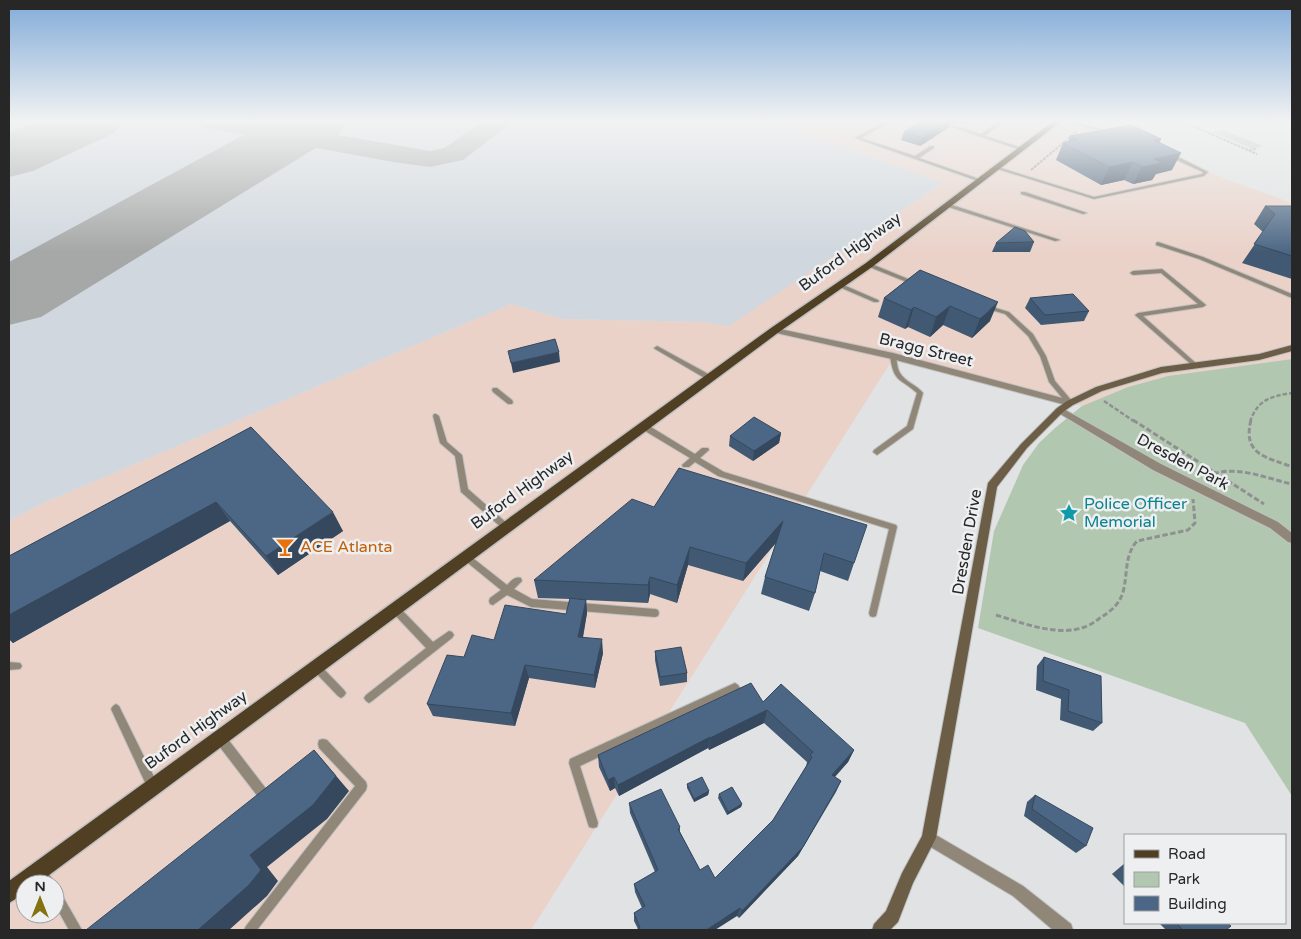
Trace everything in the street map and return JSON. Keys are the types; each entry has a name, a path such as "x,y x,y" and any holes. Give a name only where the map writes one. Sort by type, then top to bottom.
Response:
{"main road":[{"name":"Buford Highway","path":"49,874 153,787 643,426 869,264 1002,164"}],"street":[{"name":"Bragg Street","path":"775,330 892,356 1065,407"},
{"name":"Dresden Drive","path":"880,930 892,916 907,878 929,838 992,486 1024,446 1065,407 1099,389 1161,370 1259,357 1292,348"},
{"name":"Dresden Park","path":"1065,407 1157,468 1274,525 1292,539"},
{"path":"929,838 1018,891 1065,930"}],"lane":[{"path":"933,164 980,180"},
{"path":"996,168 1094,198 1204,175 1206,172 1188,164"},
{"path":"1023,193 1085,213"},
{"path":"947,205 1057,240"},
{"path":"1158,244 1200,258 1292,296"},
{"path":"869,264 924,287"},
{"path":"1134,273 1162,271 1203,305 1138,315 1196,366"},
{"path":"839,286 876,300"},
{"path":"978,305 1007,314 1031,335 1043,356 1052,382 1065,407"},
{"path":"657,348 710,378"},
{"path":"877,452 910,427 920,393 916,387 902,379 896,372 892,356"},
{"path":"495,390 510,402"},
{"path":"436,416 444,443 458,455 464,490 506,527"},
{"path":"643,426 721,474 892,527 872,613"},
{"path":"686,465 705,450"},
{"path":"466,557 507,590 532,603 655,613"},
{"path":"493,601 518,581"},
{"path":"395,609 432,648"},
{"path":"368,698 449,635"},
{"path":"316,667 341,693"},
{"path":"593,823 574,763 735,688"},
{"path":"116,709 153,787"},
{"path":"220,738 263,794"},
{"path":"250,930 362,786 322,744"},
{"path":"65,911 76,930"}],"path":[{"path":"1028,172 1038,164"},
{"path":"1292,393 1262,401 1254,410 1248,438 1253,448 1262,454 1292,467"},
{"path":"1099,403 1106,400 1172,446 1269,507"},
{"path":"1202,481 1213,472 1243,472 1292,484"},
{"path":"996,615 1062,630 1087,626 1110,612 1122,599 1130,548 1136,542 1188,530 1195,523 1192,500 1197,492"}],"shaded area":[{"path":"9,164 888,164 942,183 729,326 703,322 562,319 511,304 41,504 9,521"},
{"path":"888,164 1185,164 1292,203 1292,359 1168,376 1128,387 1082,406 896,354 531,930 9,930 9,521 41,504 511,304 562,319 703,322 729,325 942,183"}],"green space":[{"path":"1292,359 1292,796 1245,723 978,628 994,531 1023,465 1039,443 1055,428 1082,406 1128,387 1168,376"}],"building":[{"path":"1103,164 1124,164 1109,167"},
{"path":"1136,164 1158,164 1142,167"},
{"path":"1265,206 1292,206 1292,256 1254,244 1275,214"},
{"path":"1015,227 1025,231 1034,242 996,243"},
{"path":"920,270 998,302 980,319 950,306 936,317 914,307 911,310 884,298"},
{"path":"1073,294 1089,311 1045,315 1030,298"},
{"path":"555,339 559,352 511,363 508,351"},
{"path":"754,417 781,433 754,451 730,436"},
{"path":"251,427 333,512 266,556 216,502 9,615 9,556"},
{"path":"679,468 867,525 854,563 824,553 815,593 765,577 783,521 746,563 690,547 677,585 650,577 648,585 534,580 632,499 654,507"},
{"path":"570,598 586,600 578,637 602,639 594,675 525,665 511,713 427,704 447,655 464,657 472,635 494,640 505,605 566,614"},
{"path":"681,647 687,673 660,677 655,651"},
{"path":"1044,657 1101,676 1102,723 1068,711 1069,690 1043,681"},
{"path":"751,683 763,702 781,684 854,750 832,775 841,781 803,847 742,911 740,908 706,930 636,930 640,928 634,913 645,906 634,884 658,870 629,803 661,789 680,827 678,829 700,870 708,865 715,878 773,820 812,757 810,755 813,752 767,710 710,737 618,785 614,777 608,780 598,755"},
{"path":"314,750 336,776 313,805 250,855 261,870 249,885 198,930 86,930"},
{"path":"702,777 709,791 694,799 687,784"},
{"path":"732,787 742,804 728,812 719,794"},
{"path":"1035,795 1093,828 1086,846 1032,809"},
{"path":"1177,924 1228,924 1231,926 1226,930 1183,930"}],"runway":[{"path":"9,298 242,164"}],"place":[{"name":"Police Officer Memorial","path":"1069,513"},
{"name":"ACE Atlanta","path":"285,547"}]}
